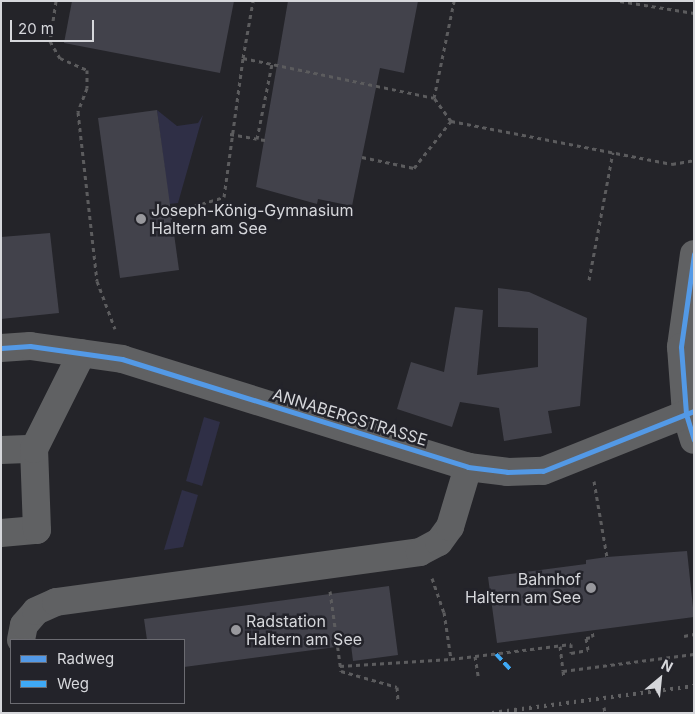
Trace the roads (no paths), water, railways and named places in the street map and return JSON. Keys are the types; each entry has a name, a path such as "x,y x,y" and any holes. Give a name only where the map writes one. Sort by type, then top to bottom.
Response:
{"street":[{"path":"694,254 681,346 694,440"},
{"name":"ANNABERGSTRASSE","path":"1,348 30,346 122,359 468,467 543,471 586,456 690,413"},
{"path":"1,533 37,530 34,448 82,354"},
{"path":"1,450 34,448"},
{"path":"21,639 24,625 36,611 56,602 326,567 420,552 439,542 450,527 468,467"}],"railway":[{"path":"492,713 694,686"}],"place":[{"name":"Joseph-König-Gymnasium Haltern am See","path":"141,219"},
{"name":"Bahnhof Haltern am See","path":"591,588"},
{"name":"Radstation Haltern am See","path":"236,630"}]}
